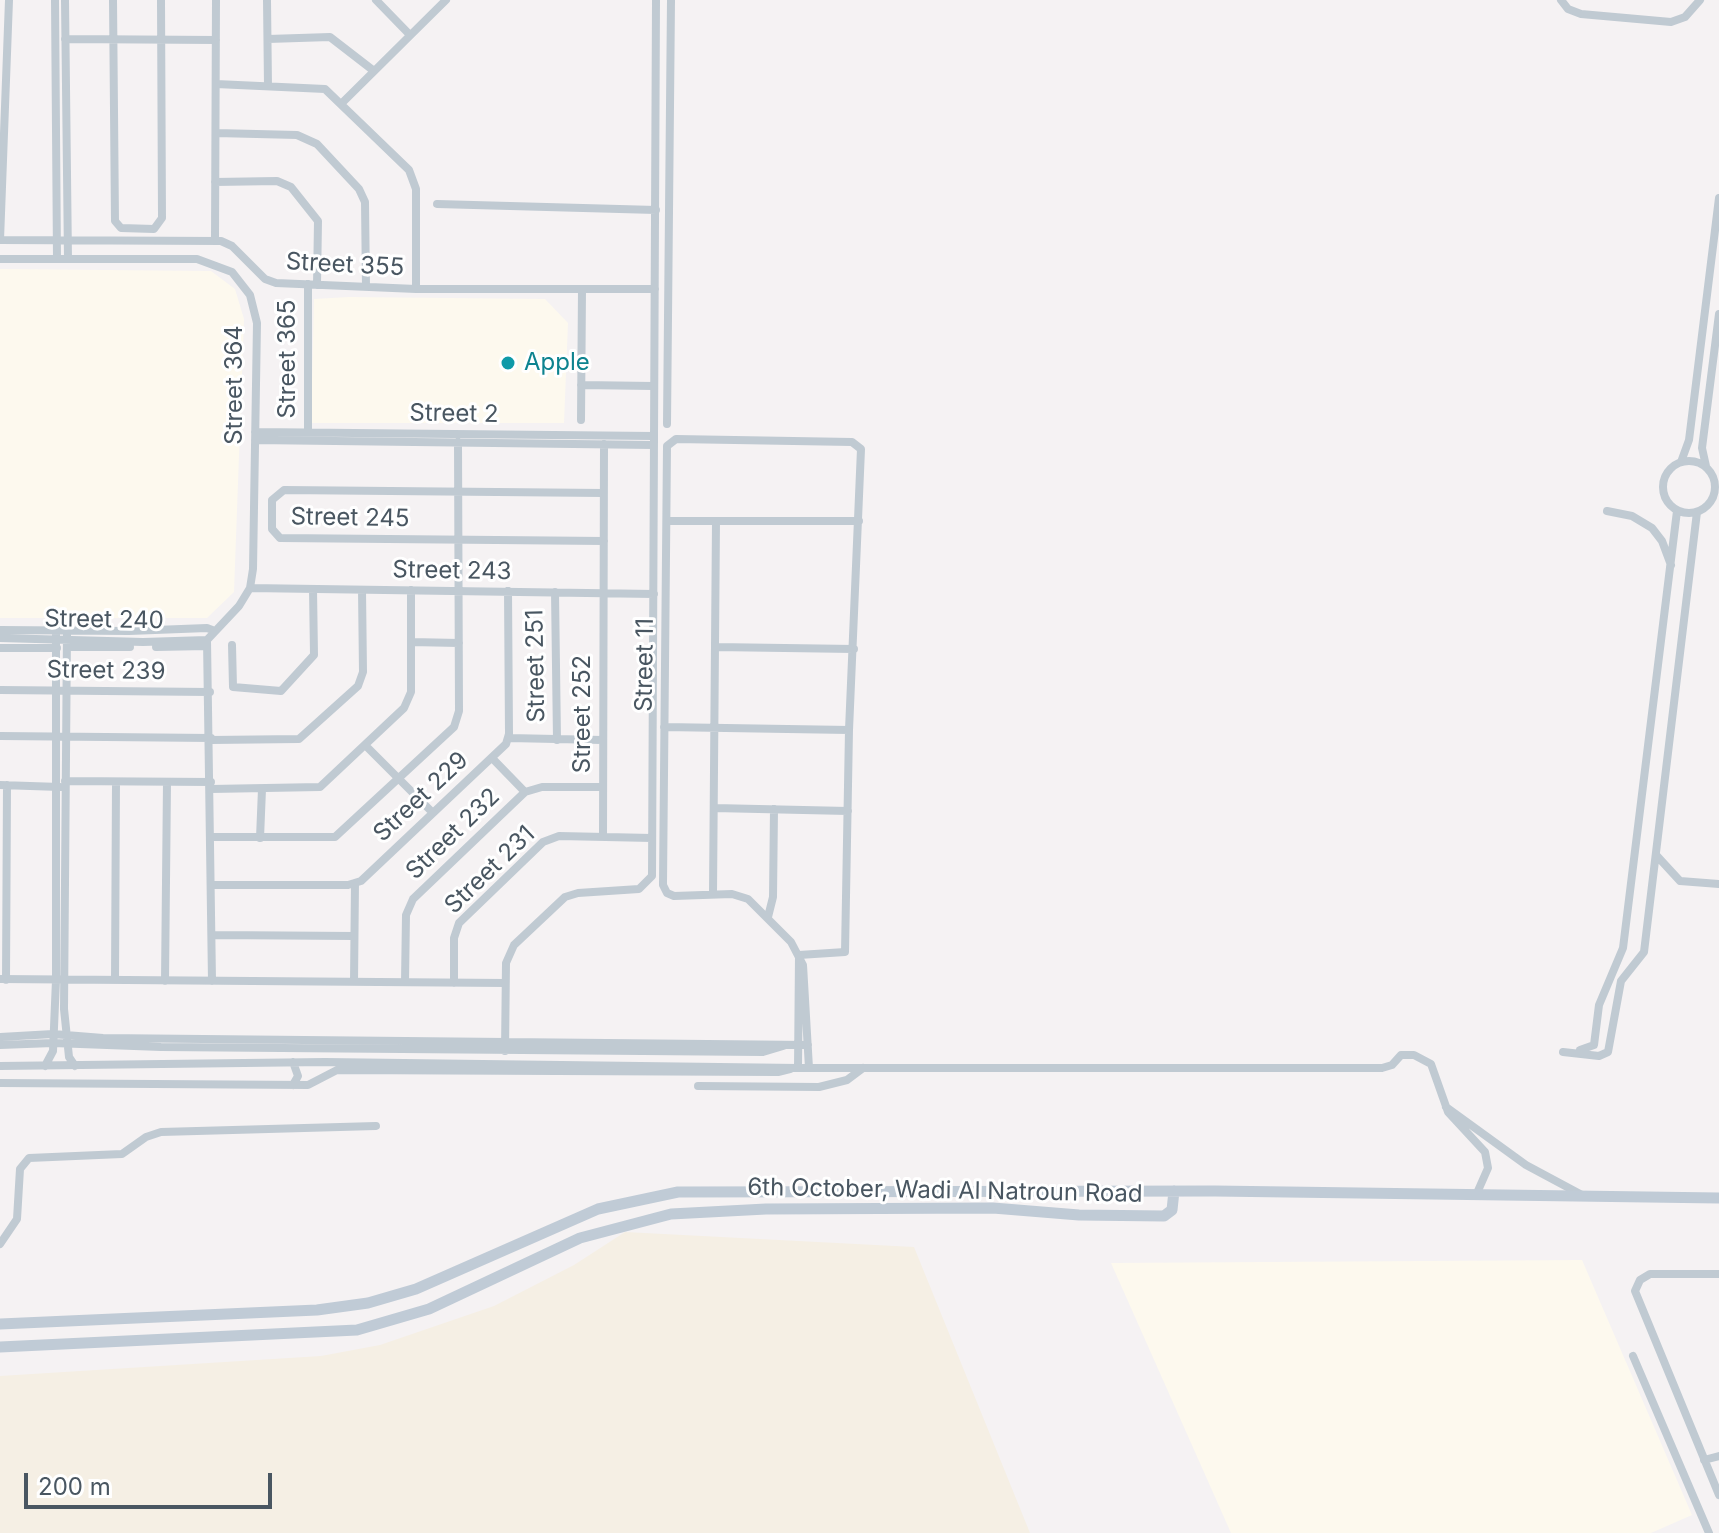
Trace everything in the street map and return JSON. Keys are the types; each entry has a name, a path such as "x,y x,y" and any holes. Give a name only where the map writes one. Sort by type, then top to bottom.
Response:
{"street":[{"path":"9,0 5,37 0,240 57,241 215,240 216,0"},
{"path":"55,0 57,259"},
{"path":"65,0 68,259"},
{"path":"113,0 115,221 121,228 154,229 162,218 161,0"},
{"path":"267,0 268,86"},
{"path":"376,0 410,35"},
{"name":"Street 11","path":"505,983 510,950 565,897 639,889 652,876 656,0"},
{"path":"667,424 671,0"},
{"path":"1561,0 1568,9 1581,14 1671,22 1685,17 1700,0"},
{"path":"342,103 440,2"},
{"path":"268,39 330,37 374,71"},
{"path":"65,39 216,40"},
{"path":"216,84 321,88 342,103 414,178 416,289"},
{"path":"216,133 297,135 317,144 359,189 365,202 366,287"},
{"name":"Street 365","path":"215,182 277,181 291,187 318,221 308,433"},
{"path":"1681,462 1689,440 1719,198"},
{"path":"437,204 656,210"},
{"name":"Street 355","path":"215,240 232,246 270,282 416,289 655,289"},
{"path":"0,259 197,259 232,272 244,258"},
{"name":"Street 364","path":"232,272 243,282 255,308 253,569 250,588"},
{"path":"581,420 582,289"},
{"path":"1706,467 1702,448 1719,314"},
{"path":"581,385 653,386"},
{"name":"Street 2","path":"255,436 308,433 447,438 458,442 604,444 653,441"},
{"name":"Street 2","path":"255,436 653,441"},
{"name":"Street 11","path":"713,894 674,896 667,893 663,885 667,446 679,438 856,443 862,453 859,521"},
{"path":"211,837 335,837 457,722 458,442"},
{"name":"Street 252","path":"603,836 604,444"},
{"path":"1605,1054 1611,1045 1619,988 1644,952 1697,512 1713,498 1717,478 1694,461 1681,462 1669,470 1663,483 1666,499 1677,511 1697,512"},
{"name":"Street 245","path":"603,493 284,490 272,500 272,529 280,538 604,541"},
{"path":"1607,511 1632,516 1652,528 1662,541 1673,570"},
{"path":"1605,1054 1563,1052 1589,1050 1594,1045 1599,1005 1619,964 1673,570 1677,511"},
{"path":"667,521 859,521 849,730 845,952 799,955"},
{"path":"716,521 713,894 741,896 768,917 799,955 803,1045 809,1068"},
{"path":"212,981 211,739 207,643 239,606 250,588"},
{"name":"Street 243","path":"250,588 654,594"},
{"path":"232,645 233,687 281,691 314,655 313,589"},
{"path":"0,736 299,739 358,686 363,672 362,590"},
{"path":"411,590 410,698 320,787 262,789 167,782 3,785 3,980 505,983 505,1046"},
{"path":"508,591 509,738 602,740"},
{"name":"Street 251","path":"555,592 557,740"},
{"path":"0,630 207,628 215,631"},
{"path":"45,1066 52,1057 60,980 62,785 66,736 56,630"},
{"path":"62,785 55,736 67,630"},
{"name":"Street 240","path":"0,638 57,644 207,643"},
{"path":"411,642 459,643"},
{"path":"0,648 57,644"},
{"path":"715,647 854,649"},
{"name":"Street 239","path":"0,690 210,692"},
{"path":"664,727 849,730"},
{"name":"Street 229","path":"355,883 492,758 509,738"},
{"path":"365,745 433,813"},
{"path":"492,758 525,792"},
{"path":"115,980 116,782"},
{"path":"165,981 167,782"},
{"name":"Street 232","path":"405,982 410,904 525,792 542,787 602,787"},
{"path":"260,838 262,789"},
{"path":"714,808 848,811"},
{"path":"768,917 773,897 774,809"},
{"name":"Street 231","path":"454,983 455,933 462,919 543,842 559,836 652,838"},
{"path":"1657,856 1680,881 1719,884"},
{"path":"211,885 355,883 354,982"},
{"path":"212,935 354,936"},
{"path":"1619,964 1631,968"},
{"path":"60,980 75,1066"},
{"path":"0,1037 505,1046 803,1045"},
{"path":"0,1045 53,1038"},
{"path":"794,1068 803,1045"},
{"path":"1594,1045 1605,1054"},
{"path":"0,1066 325,1062 778,1072 794,1068 1382,1068 1392,1065 1401,1055 1414,1055 1431,1064 1445,1107 1485,1152 1487,1176 1477,1193"},
{"path":"293,1062 298,1076 293,1085"},
{"path":"325,1062 327,1075"},
{"path":"0,1083 293,1085 316,1083 337,1070 686,1068"},
{"path":"698,1086 819,1087 847,1080 863,1068"},
{"path":"1445,1107 1526,1165 1583,1195"},
{"path":"0,1244 17,1219 20,1169 29,1158 122,1154 146,1137 161,1132 376,1126"},
{"name":"6th October, Wadi Al Natroun Road","path":"0,1347 357,1330 429,1309 580,1238 671,1214 756,1209 993,1208 1079,1215 1164,1216 1172,1210 1174,1191"},
{"name":"6th October, Wadi Al Natroun Road","path":"0,1324 317,1310 368,1303 416,1289 598,1209 678,1192 1174,1191 1719,1198"},
{"path":"1719,1274 1650,1274 1640,1280 1635,1291 1719,1495"},
{"path":"1633,1356 1709,1533"},
{"path":"1704,1460 1719,1456"},
{"path":"1709,1471 1719,1468"}],"shaded area":[{"path":"0,269 211,271 235,289 244,319 234,592 207,618 0,618"},
{"path":"314,299 545,299 568,323 564,423 311,423"},
{"path":"1582,1260 1692,1515 1651,1533 1231,1533 1111,1263"}],"sand":[{"path":"625,1232 914,1247 1030,1533 0,1533 0,1376 321,1356 380,1345 494,1306 574,1265"}],"place":[{"name":"Apple","path":"508,363"}]}
